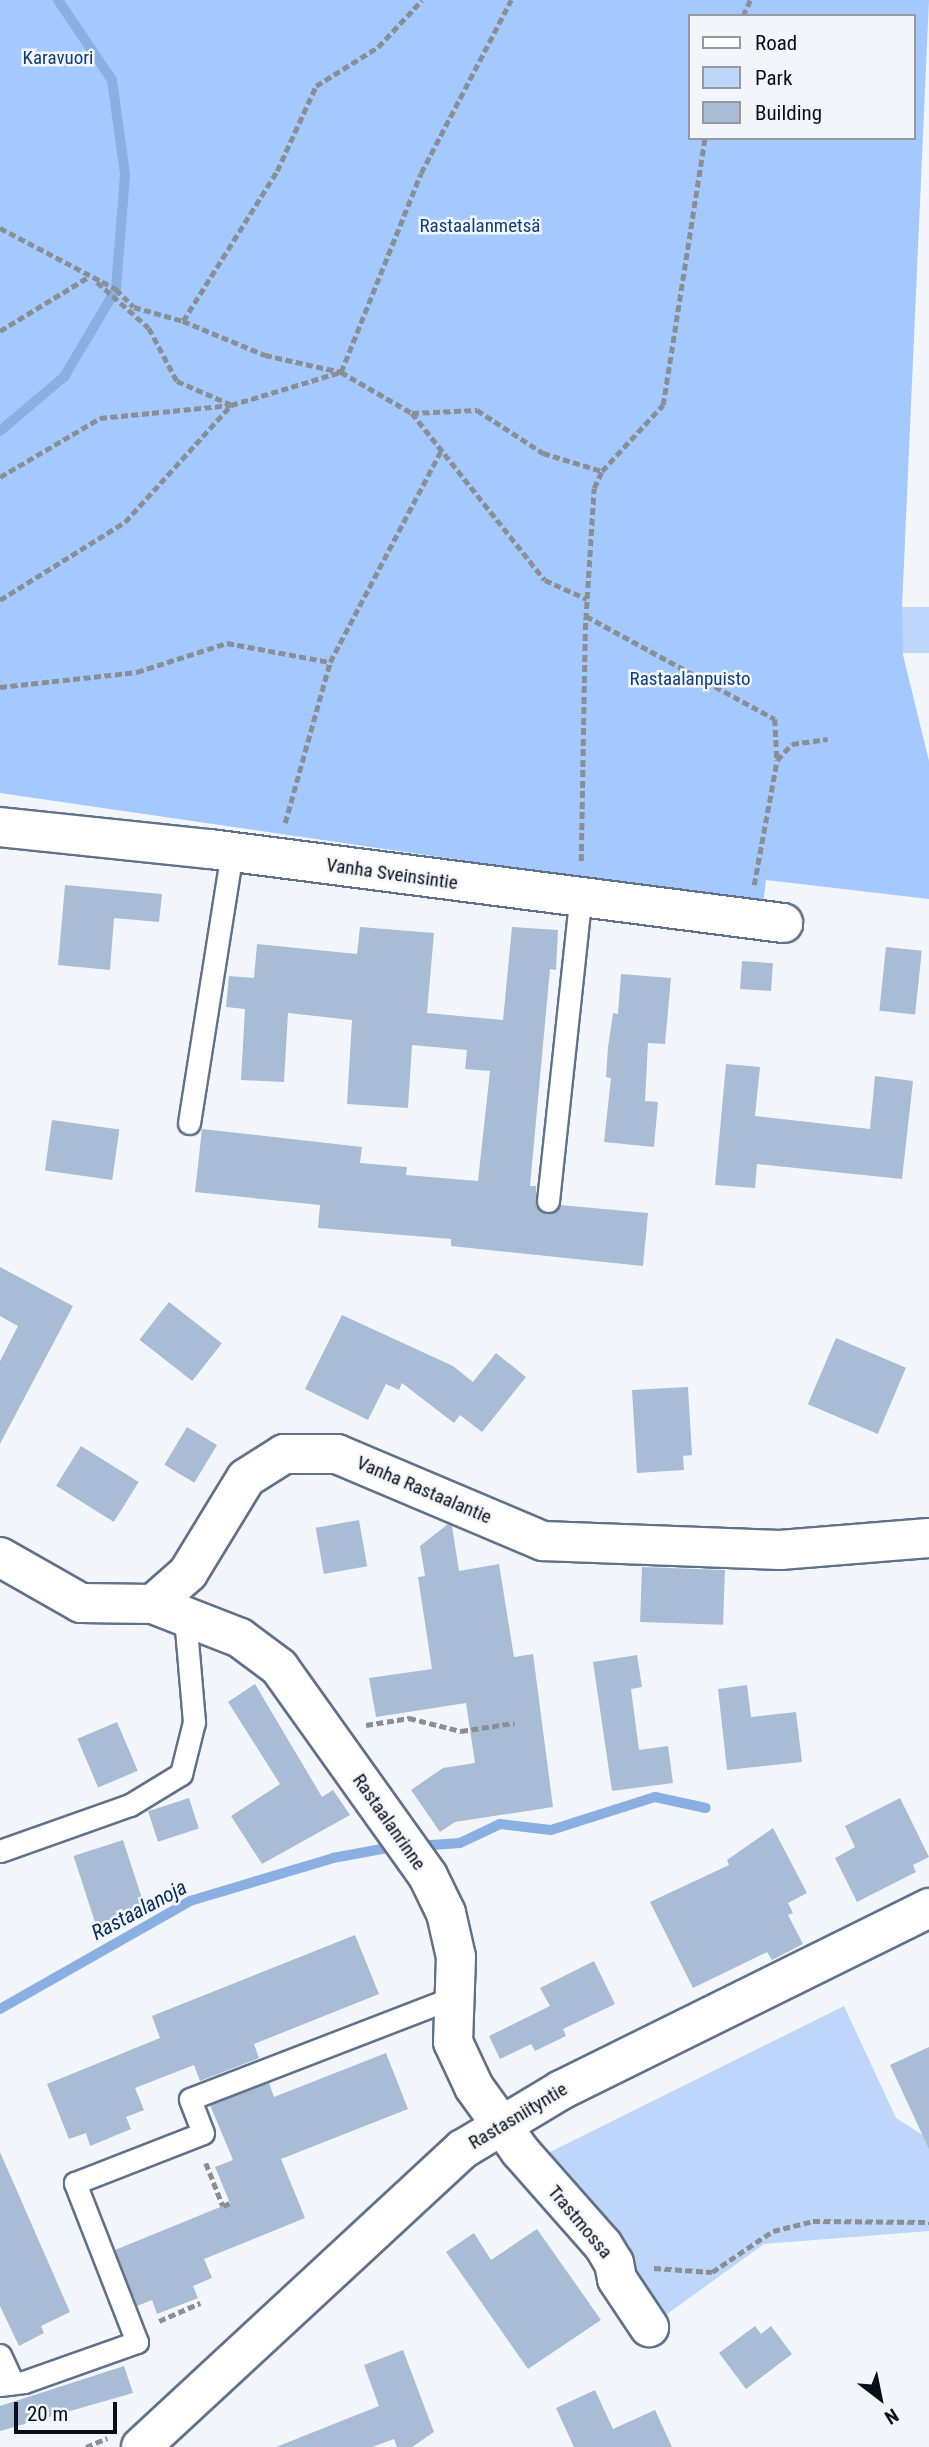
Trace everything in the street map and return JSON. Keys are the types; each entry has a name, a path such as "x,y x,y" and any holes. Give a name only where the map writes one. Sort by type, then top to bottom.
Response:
{"street":[{"name":"Vanha Sveinsintie","path":"0,827 232,852 580,900 765,921"},
{"name":"Vanha Rastaalantie","path":"169,1611 188,1573 246,1478 284,1454 337,1454 543,1541 780,1550 929,1538"},
{"path":"0,1556 81,1603 169,1611"},
{"name":"Rastaalanrinne","path":"169,1611 240,1638 279,1667 428,1876 446,1913 456,1957 457,1996 453,2042 499,2124"},
{"name":"Rastasniityntie","path":"141,2447 463,2149 499,2124 929,1908"},
{"name":"Trastmossa","path":"499,2124 614,2263 617,2279 649,2327"}],"lane":[{"path":"189,1122 232,852"},
{"path":"548,1201 580,900"},
{"path":"0,1851 130,1805 181,1774 194,1722 169,1611"},
{"path":"0,2355 7,2384 136,2342 75,2183 204,2133 190,2099 457,1996"}],"path":[{"path":"183,321 277,170 316,86 378,47 422,0"},
{"path":"341,372 421,173 511,0"},
{"path":"580,900 586,616 594,488 602,471 663,405 705,140"},
{"path":"0,228 116,289 134,307 183,321 265,355 341,372 412,413 545,580 587,599"},
{"path":"0,331 90,276"},
{"path":"90,276 149,328 177,381 231,405"},
{"path":"0,477 100,418 231,405 341,372"},
{"path":"0,600 125,522 231,405"},
{"path":"412,413 477,410 543,453 602,471"},
{"path":"275,858 330,662 441,451"},
{"path":"586,616 775,719 777,760 765,921"},
{"path":"0,687 137,672 227,643 330,662"},
{"path":"777,760 792,744 828,739"},
{"path":"353,1724 409,1718 461,1731 514,1723"},
{"path":"195,2136 223,2206 230,2203"},
{"path":"614,2263 712,2272 773,2231 813,2221 929,2222"},
{"path":"133,2333 200,2302"}],"green space":[{"name":"Rastaalanmetsä","path":"0,0 929,0 902,608 903,655 929,761 929,899 766,880 763,904 0,793"},
{"path":"902,607 929,607 929,653 902,653"},
{"path":"844,2006 896,2118 929,2139 929,2231 764,2244 649,2327 550,2152"}],"building":[{"path":"65,885 162,894 159,922 114,918 110,970 58,965"},
{"path":"360,927 434,933 427,1013 503,1020 512,927 558,930 556,970 550,969 530,1186 536,1186 536,1207 546,1214 560,1205 648,1213 643,1266 451,1246 451,1239 318,1228 320,1205 195,1192 202,1129 362,1147 360,1163 407,1167 406,1175 478,1181 490,1071 465,1069 467,1050 412,1045 408,1108 347,1104 352,1020 288,1013 284,1082 241,1080 245,1009 226,1007 229,976 254,978 257,944 357,954"},
{"path":"886,947 922,951 915,1014 879,1011"},
{"path":"742,961 773,963 771,991 740,989"},
{"path":"621,974 671,978 665,1044 648,1043 645,1101 658,1102 654,1147 604,1142 611,1078 606,1077 608,1047 613,1013 618,1014"},
{"path":"726,1064 760,1067 755,1116 870,1129 875,1076 913,1081 902,1179 757,1164 755,1188 715,1185"},
{"path":"52,1120 119,1129 112,1180 45,1171"},
{"path":"0,1267 73,1306 0,1444 0,1361 18,1326 0,1316"},
{"path":"169,1302 222,1343 192,1381 139,1340"},
{"path":"342,1315 453,1366 473,1382 496,1353 526,1377 482,1432 460,1415 454,1423 402,1383 399,1390 386,1384 368,1420 305,1389"},
{"path":"836,1338 906,1368 878,1434 808,1404"},
{"path":"688,1387 692,1455 683,1456 684,1470 637,1473 632,1390"},
{"path":"187,1427 217,1445 194,1483 164,1465"},
{"path":"81,1446 139,1482 114,1522 56,1486"},
{"path":"359,1520 367,1566 324,1574 316,1528"},
{"path":"448,1524 452,1526 459,1571 499,1564 514,1657 533,1654 553,1807 455,1822 440,1832 411,1790 443,1768 475,1763 466,1703 376,1717 369,1678 432,1669 418,1577 425,1576 420,1546"},
{"path":"642,1567 725,1570 723,1625 640,1622"},
{"path":"637,1655 642,1687 631,1689 639,1750 668,1746 673,1783 612,1791 593,1662"},
{"path":"255,1684 322,1797 333,1790 350,1815 262,1864 231,1816 280,1784 228,1702"},
{"path":"747,1685 751,1717 796,1712 802,1762 727,1770 718,1689"},
{"path":"117,1722 138,1771 98,1788 77,1739"},
{"path":"189,1798 199,1828 158,1842 148,1811"},
{"path":"900,1798 929,1857 913,1865 916,1872 857,1902 835,1858 855,1847 845,1826"},
{"path":"773,1828 807,1893 788,1903 793,1913 788,1915 803,1944 772,1960 767,1952 693,1988 650,1902 729,1865 727,1860"},
{"path":"123,1840 146,1909 96,1925 74,1856"},
{"path":"355,1935 379,1994 254,2044 259,2058 200,2081 194,2065 135,2088 144,2110 126,2117 131,2129 90,2146 86,2133 69,2139 47,2084 160,2038 152,2016"},
{"path":"594,1961 615,2004 563,2029 566,2036 535,2051 531,2044 500,2059 489,2036 550,2006 540,1988"},
{"path":"929,2047 929,2149 890,2065"},
{"path":"386,2053 408,2109 281,2159 305,2218 204,2259 212,2278 193,2286 198,2298 157,2314 152,2300 137,2306 115,2250 230,2203 215,2167 233,2160 210,2105 269,2083 274,2097"},
{"path":"0,2152 70,2312 41,2326 44,2333 19,2346 0,2306"},
{"path":"537,2229 601,2320 528,2369 446,2252 474,2233 491,2260"},
{"path":"755,2326 761,2334 771,2326 792,2354 746,2389 719,2353"},
{"path":"403,2350 434,2432 412,2447 397,2447 394,2439 372,2447 276,2447 379,2406 364,2365"},
{"path":"124,2366 133,2393 0,2431 0,2406"},
{"path":"595,2390 613,2429 655,2410 672,2447 574,2447 556,2408"}],"waterway":[{"path":"0,431 64,377 116,289 125,174 112,80 58,0"},
{"name":"Rastaalanoja","path":"418,1846 460,1843 500,1824 551,1830 655,1797 706,1808"},
{"name":"Rastaalanoja","path":"0,2009 190,1901 333,1858 387,1848"}],"park label":[{"name":"Karavuori","path":"58,58"},
{"name":"Rastaalanpuisto","path":"690,679"}]}
